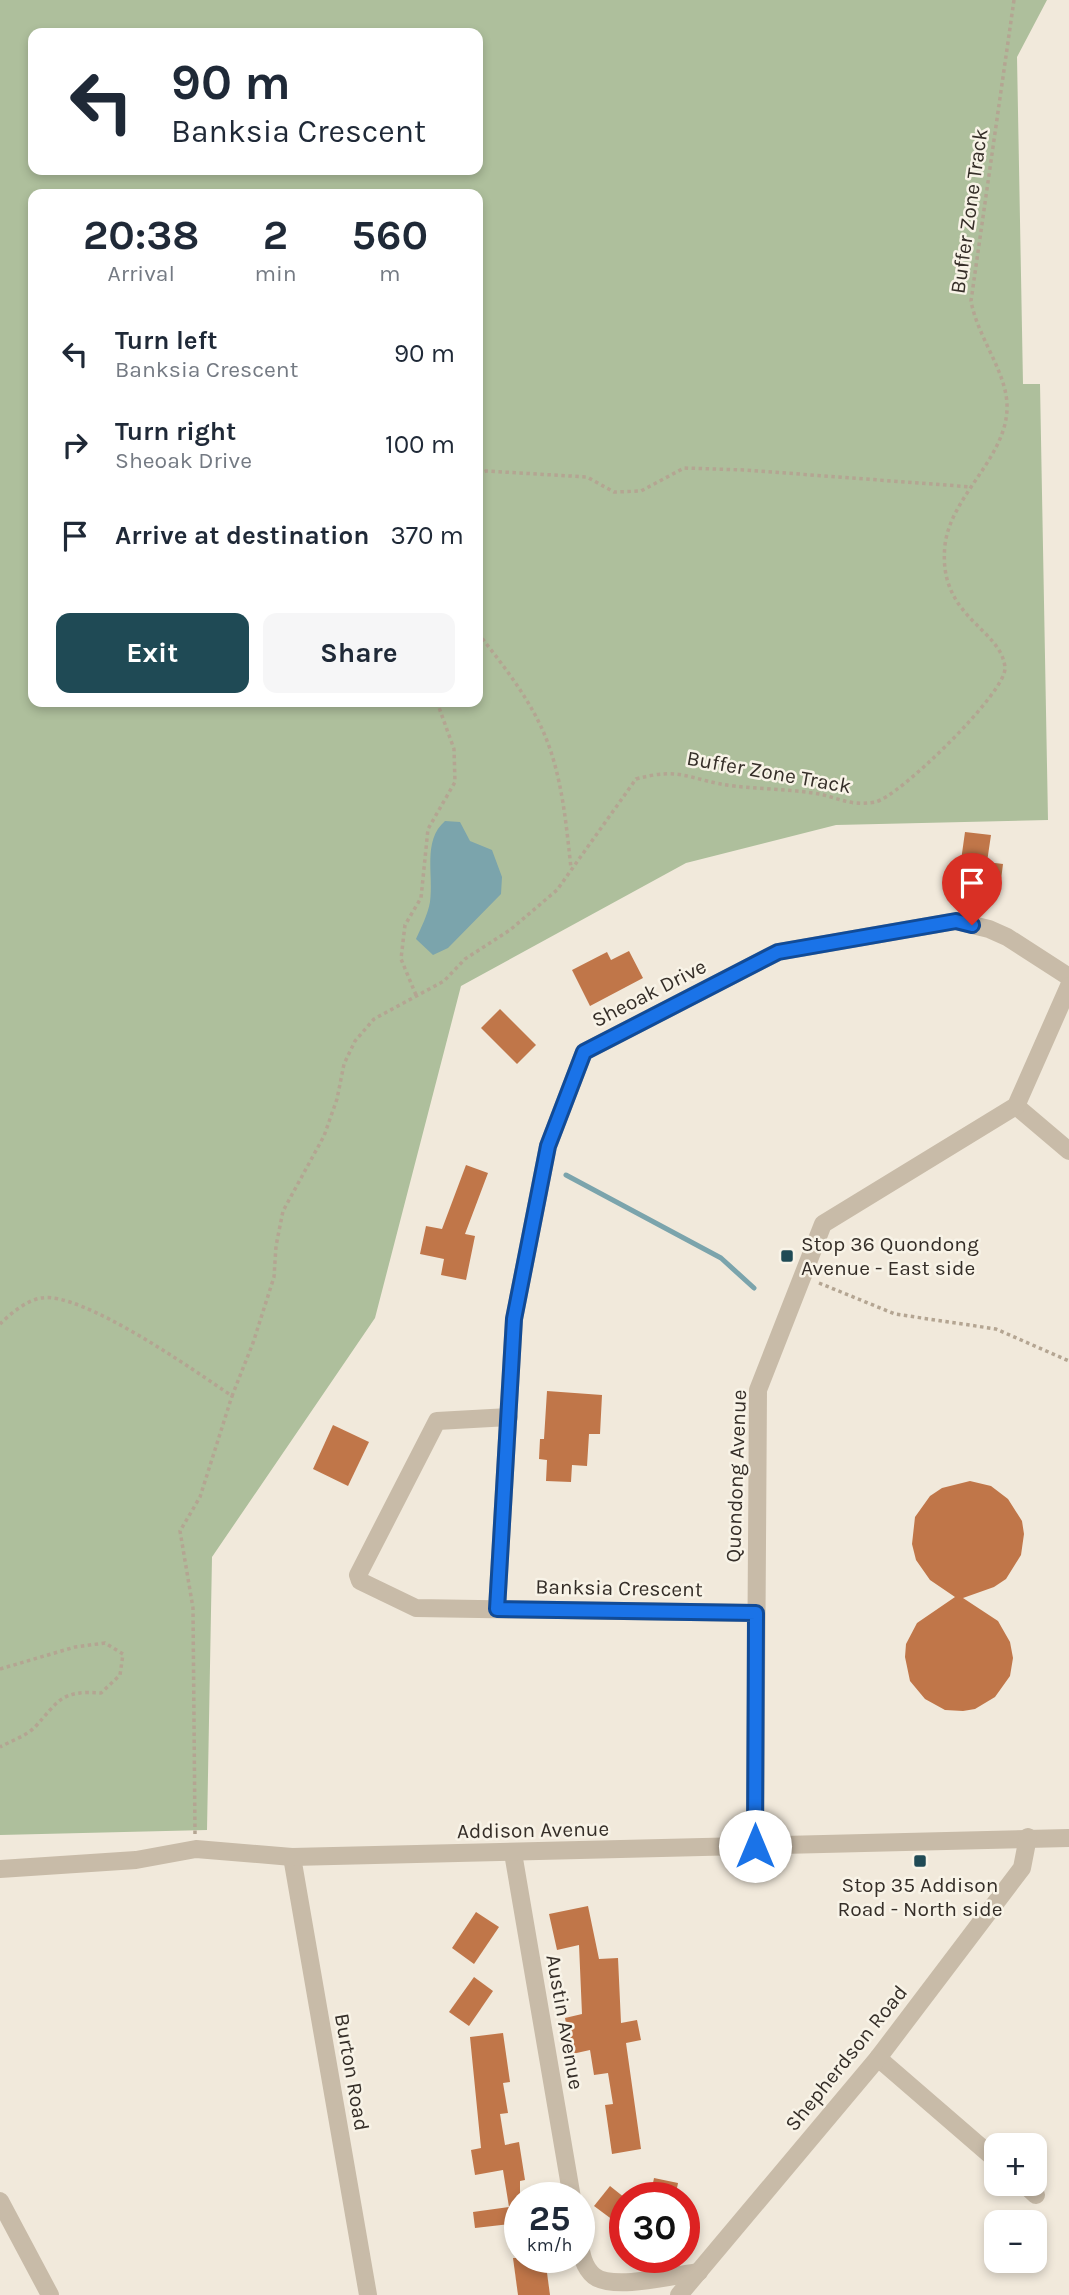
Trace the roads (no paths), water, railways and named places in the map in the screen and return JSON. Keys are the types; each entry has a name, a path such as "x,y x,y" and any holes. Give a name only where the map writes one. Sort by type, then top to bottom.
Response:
{"street":[{"name":"Sheoak Drive","path":"497,1609 514,1319 548,1146 584,1052 778,952 956,921 989,929 1007,937 1069,977"},
{"path":"1069,986 1016,1106 1069,1151"},
{"name":"Quondong Avenue","path":"755,1846 758,1390 823,1224 1016,1106"},
{"name":"Banksia Crescent","path":"509,1417 437,1421 358,1576 360,1581 416,1608 756,1613"},
{"name":"Shepherdson Road","path":"700,2271 878,2058 1022,1868 1028,1837"},
{"name":"Addison Avenue","path":"0,1869 136,1860 196,1849 292,1857 1069,1838"},
{"name":"Austin Avenue","path":"513,1853 569,2182"},
{"name":"Burton Road","path":"292,1857 368,2295"},
{"path":"878,2058 984,2150"},
{"path":"0,2201 50,2295"},
{"path":"592,2273 615,2283 691,2273"},
{"name":"Shepherdson Road","path":"679,2295 698,2273"}],"water":[{"path":"445,821 460,822 470,841 492,850 502,877 501,894 448,948 433,955 416,939 430,902 431,848 438,829"}],"waterway":[{"path":"566,1175 721,1258 754,1288"}],"place":[{"name":"Stop 36 Quondong Avenue - East side","path":"787,1256"},
{"name":"Stop 35 Addison Road - North side","path":"920,1861"}]}
